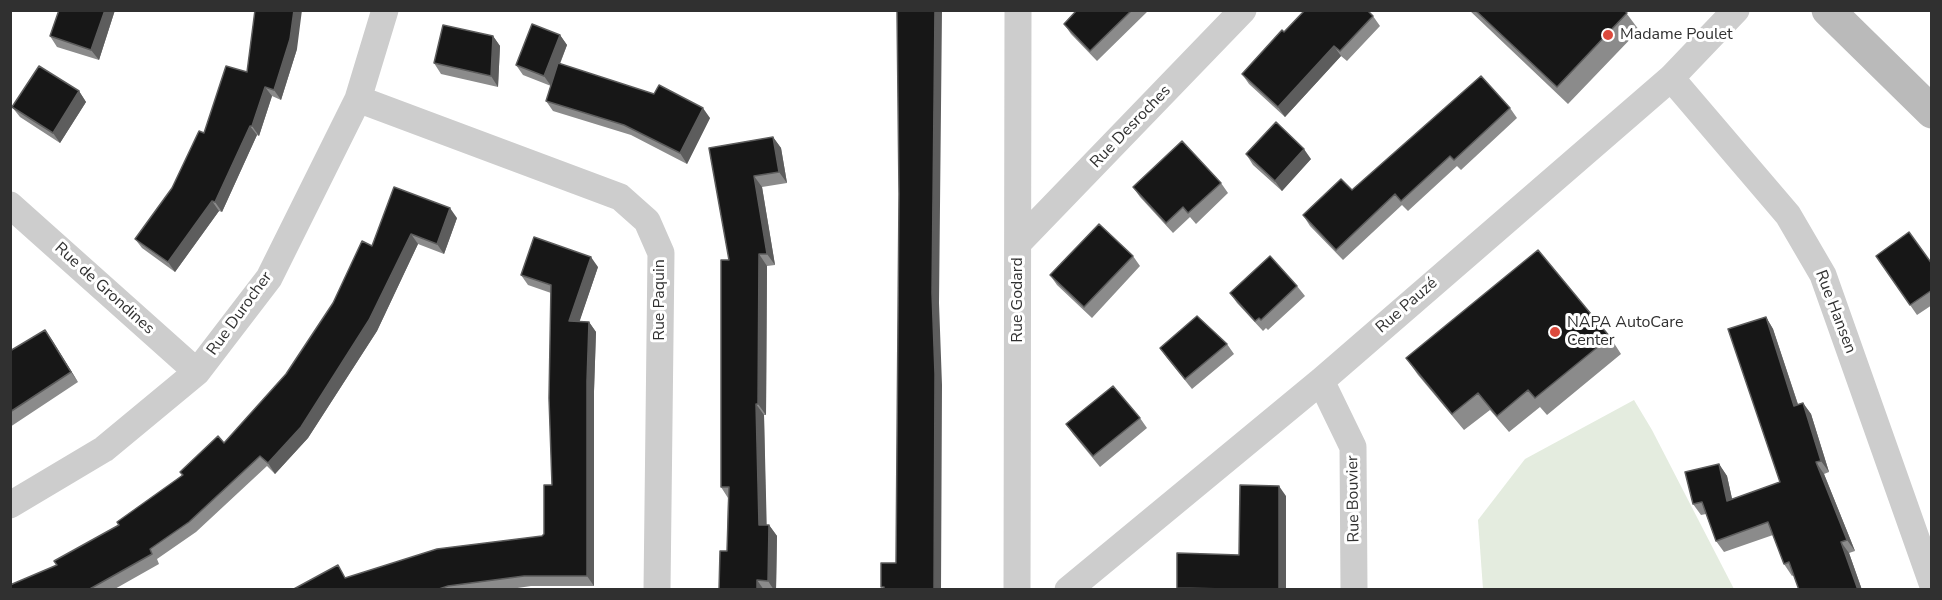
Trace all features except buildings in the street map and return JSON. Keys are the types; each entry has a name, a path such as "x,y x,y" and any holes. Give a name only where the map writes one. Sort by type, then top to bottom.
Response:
{"main road":[{"path":"1828,10 1930,108"}],"street":[{"name":"Rue Durocher","path":"10,505 104,449 197,372 269,278 358,99 384,10"},
{"name":"Rue Godard","path":"1017,590 1018,10"},
{"name":"Rue Desroches","path":"1018,243 1243,10"},
{"name":"Rue Pauzé","path":"1068,590 1321,381 1671,78 1736,10"},
{"name":"Rue Hansen","path":"1671,78 1788,215 1823,275 1932,583"},
{"name":"Rue Paquin","path":"358,99 620,197 647,221 661,253 657,590"},
{"name":"Rue de Grondines","path":"10,205 197,372"},
{"name":"Rue Bouvier","path":"1321,381 1353,447 1354,590"}],"shaded area":[{"path":"1634,400 1652,430 1734,589 1483,589 1478,520 1525,459"}],"place":[{"name":"Madame Poulet","path":"1608,35"},
{"name":"NAPA AutoCare Center","path":"1555,332"}]}
